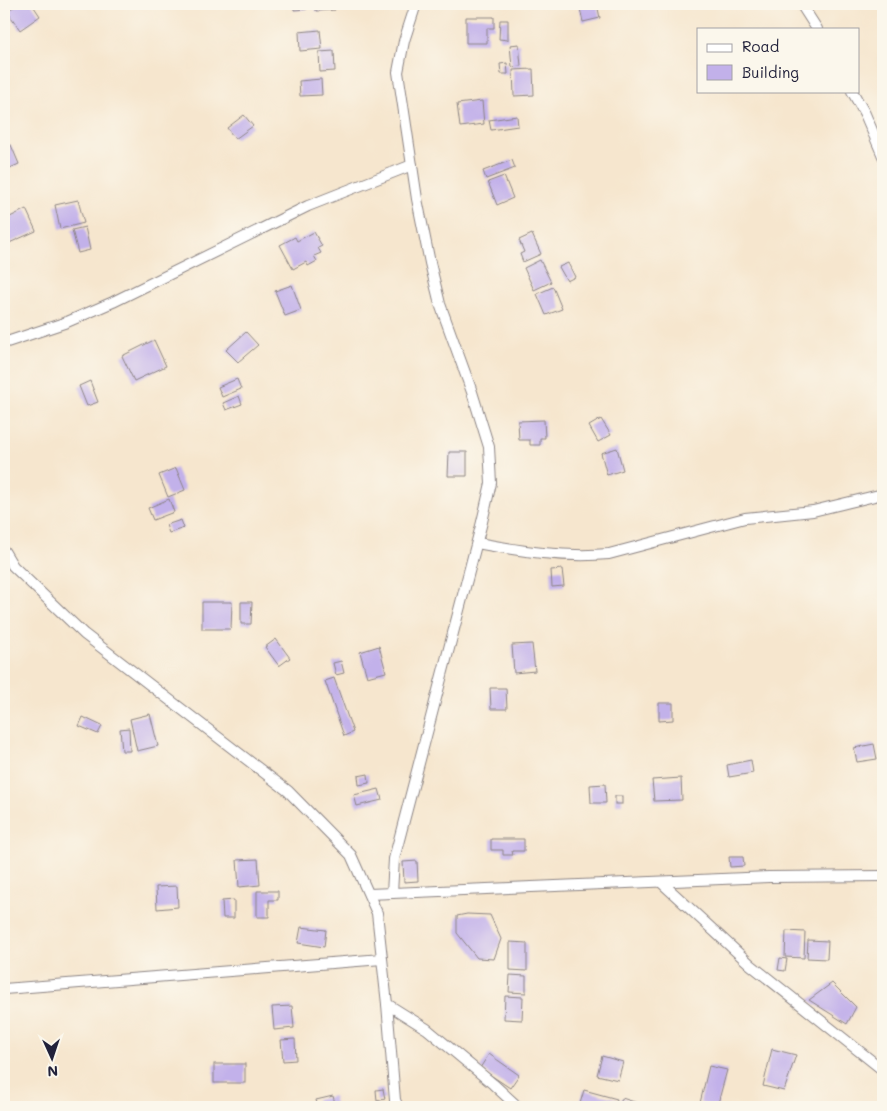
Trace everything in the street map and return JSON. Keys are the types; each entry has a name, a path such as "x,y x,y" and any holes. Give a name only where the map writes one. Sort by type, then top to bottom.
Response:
{"street":[{"path":"392,893 394,859 477,543 490,483 489,447 472,392 440,304 428,254 412,165 398,72 404,42 416,4"},
{"path":"801,4 816,28"},
{"path":"853,92 865,114 883,156"},
{"path":"4,343 74,319 113,302 308,206 412,165"},
{"path":"477,543 548,554 587,556 609,554 745,518 814,511 883,494"},
{"path":"4,551 13,566 84,634 288,791 351,855 377,913 395,1100 398,1107"},
{"path":"368,894 769,877 883,876"},
{"path":"661,882 751,964 883,1070"},
{"path":"4,989 382,959"},
{"path":"387,1004 428,1029 518,1107"}],"building":[{"path":"18,4 32,4 40,16 20,30 7,11"},
{"path":"294,4 307,4 307,9 294,10"},
{"path":"315,4 334,4 335,10 316,11"},
{"path":"579,4 597,4 600,18 583,22"},
{"path":"466,17 494,17 494,28 487,28 487,43 466,43"},
{"path":"500,20 508,20 508,40 499,39"},
{"path":"320,30 322,49 300,51 299,32"},
{"path":"519,44 521,66 512,67 510,45"},
{"path":"334,51 335,71 320,72 319,52"},
{"path":"883,54 883,67 878,57"},
{"path":"507,63 508,74 501,74 500,64"},
{"path":"533,69 534,95 514,96 513,70"},
{"path":"321,79 322,95 300,96 299,81"},
{"path":"482,101 484,124 460,127 457,104"},
{"path":"244,115 253,126 235,139 227,128"},
{"path":"517,116 518,126 491,130 489,120"},
{"path":"11,145 19,164 10,168 4,154 4,148"},
{"path":"512,160 515,168 486,179 483,171"},
{"path":"504,176 513,198 497,205 488,182"},
{"path":"78,200 84,223 60,229 55,205"},
{"path":"26,209 36,231 7,244 4,237 4,220"},
{"path":"85,227 90,250 78,253 72,230"},
{"path":"314,232 322,246 318,248 321,253 314,256 317,261 308,266 306,262 293,269 280,245 295,237 297,241"},
{"path":"532,234 541,254 523,262 520,254 524,252 519,240"},
{"path":"540,260 551,282 534,290 524,268"},
{"path":"568,263 575,277 567,281 559,267"},
{"path":"292,285 301,310 285,316 275,291"},
{"path":"553,287 562,309 546,315 537,294"},
{"path":"246,332 258,345 238,362 226,350"},
{"path":"154,340 166,366 134,381 122,356"},
{"path":"237,379 241,389 222,397 218,387"},
{"path":"90,381 98,402 87,406 79,386"},
{"path":"239,396 242,404 226,410 223,403"},
{"path":"601,419 611,435 598,442 589,426"},
{"path":"544,420 545,438 540,438 540,445 530,445 530,440 519,440 518,421"},
{"path":"617,448 623,470 607,475 601,453"},
{"path":"449,452 467,452 467,476 448,476"},
{"path":"176,468 185,490 168,497 159,475"},
{"path":"169,499 174,512 153,520 148,508"},
{"path":"181,520 184,528 169,533 166,525"},
{"path":"562,569 564,586 552,587 551,570"},
{"path":"202,602 232,602 231,629 202,629"},
{"path":"241,602 252,602 251,624 241,624"},
{"path":"276,639 290,658 279,666 265,647"},
{"path":"532,644 535,671 514,673 512,645"},
{"path":"379,646 386,672 367,677 360,652"},
{"path":"341,661 344,673 336,675 333,663"},
{"path":"334,678 353,732 344,736 325,681"},
{"path":"490,688 506,688 507,709 491,709"},
{"path":"659,703 673,703 673,720 659,721"},
{"path":"150,714 158,746 137,751 130,719"},
{"path":"83,717 102,726 98,734 79,726"},
{"path":"129,728 130,751 122,751 120,729"},
{"path":"874,744 877,759 857,762 854,748"},
{"path":"751,760 753,773 729,777 727,765"},
{"path":"368,774 369,783 359,785 358,776"},
{"path":"681,778 682,800 654,801 652,780"},
{"path":"605,784 606,803 591,803 590,785"},
{"path":"379,789 382,800 357,806 354,795"},
{"path":"615,796 622,796 622,804 615,804"},
{"path":"491,839 524,839 524,851 512,851 513,855 503,855 503,850 491,850"},
{"path":"729,857 743,857 744,866 730,867"},
{"path":"258,859 260,885 239,887 237,860"},
{"path":"417,861 418,881 404,882 403,862"},
{"path":"177,886 178,907 157,909 156,887"},
{"path":"257,891 278,891 278,900 269,900 269,917 257,917"},
{"path":"234,900 234,918 223,918 222,901"},
{"path":"467,914 490,915 501,939 494,959 477,958 457,933 457,916"},
{"path":"301,927 326,930 324,947 298,943"},
{"path":"786,931 805,932 804,958 785,957"},
{"path":"808,940 828,941 827,959 807,958"},
{"path":"510,942 527,943 527,971 510,970"},
{"path":"780,958 787,959 785,971 778,970"},
{"path":"510,975 526,976 526,993 509,992"},
{"path":"832,983 856,1007 847,1024 809,1000"},
{"path":"505,996 523,997 522,1020 504,1019"},
{"path":"292,1006 294,1028 274,1030 272,1007"},
{"path":"295,1039 296,1060 283,1061 281,1040"},
{"path":"772,1049 796,1055 784,1091 763,1086"},
{"path":"489,1054 519,1075 510,1088 480,1068"},
{"path":"602,1056 623,1062 618,1080 597,1075"},
{"path":"214,1064 245,1064 245,1083 214,1083"},
{"path":"709,1066 727,1070 717,1107 700,1103"},
{"path":"383,1089 385,1099 377,1101 376,1090"},
{"path":"584,1090 617,1099 615,1107 579,1107"},
{"path":"333,1096 336,1107 318,1107 316,1100"},
{"path":"622,1098 650,1107 619,1107"}]}
